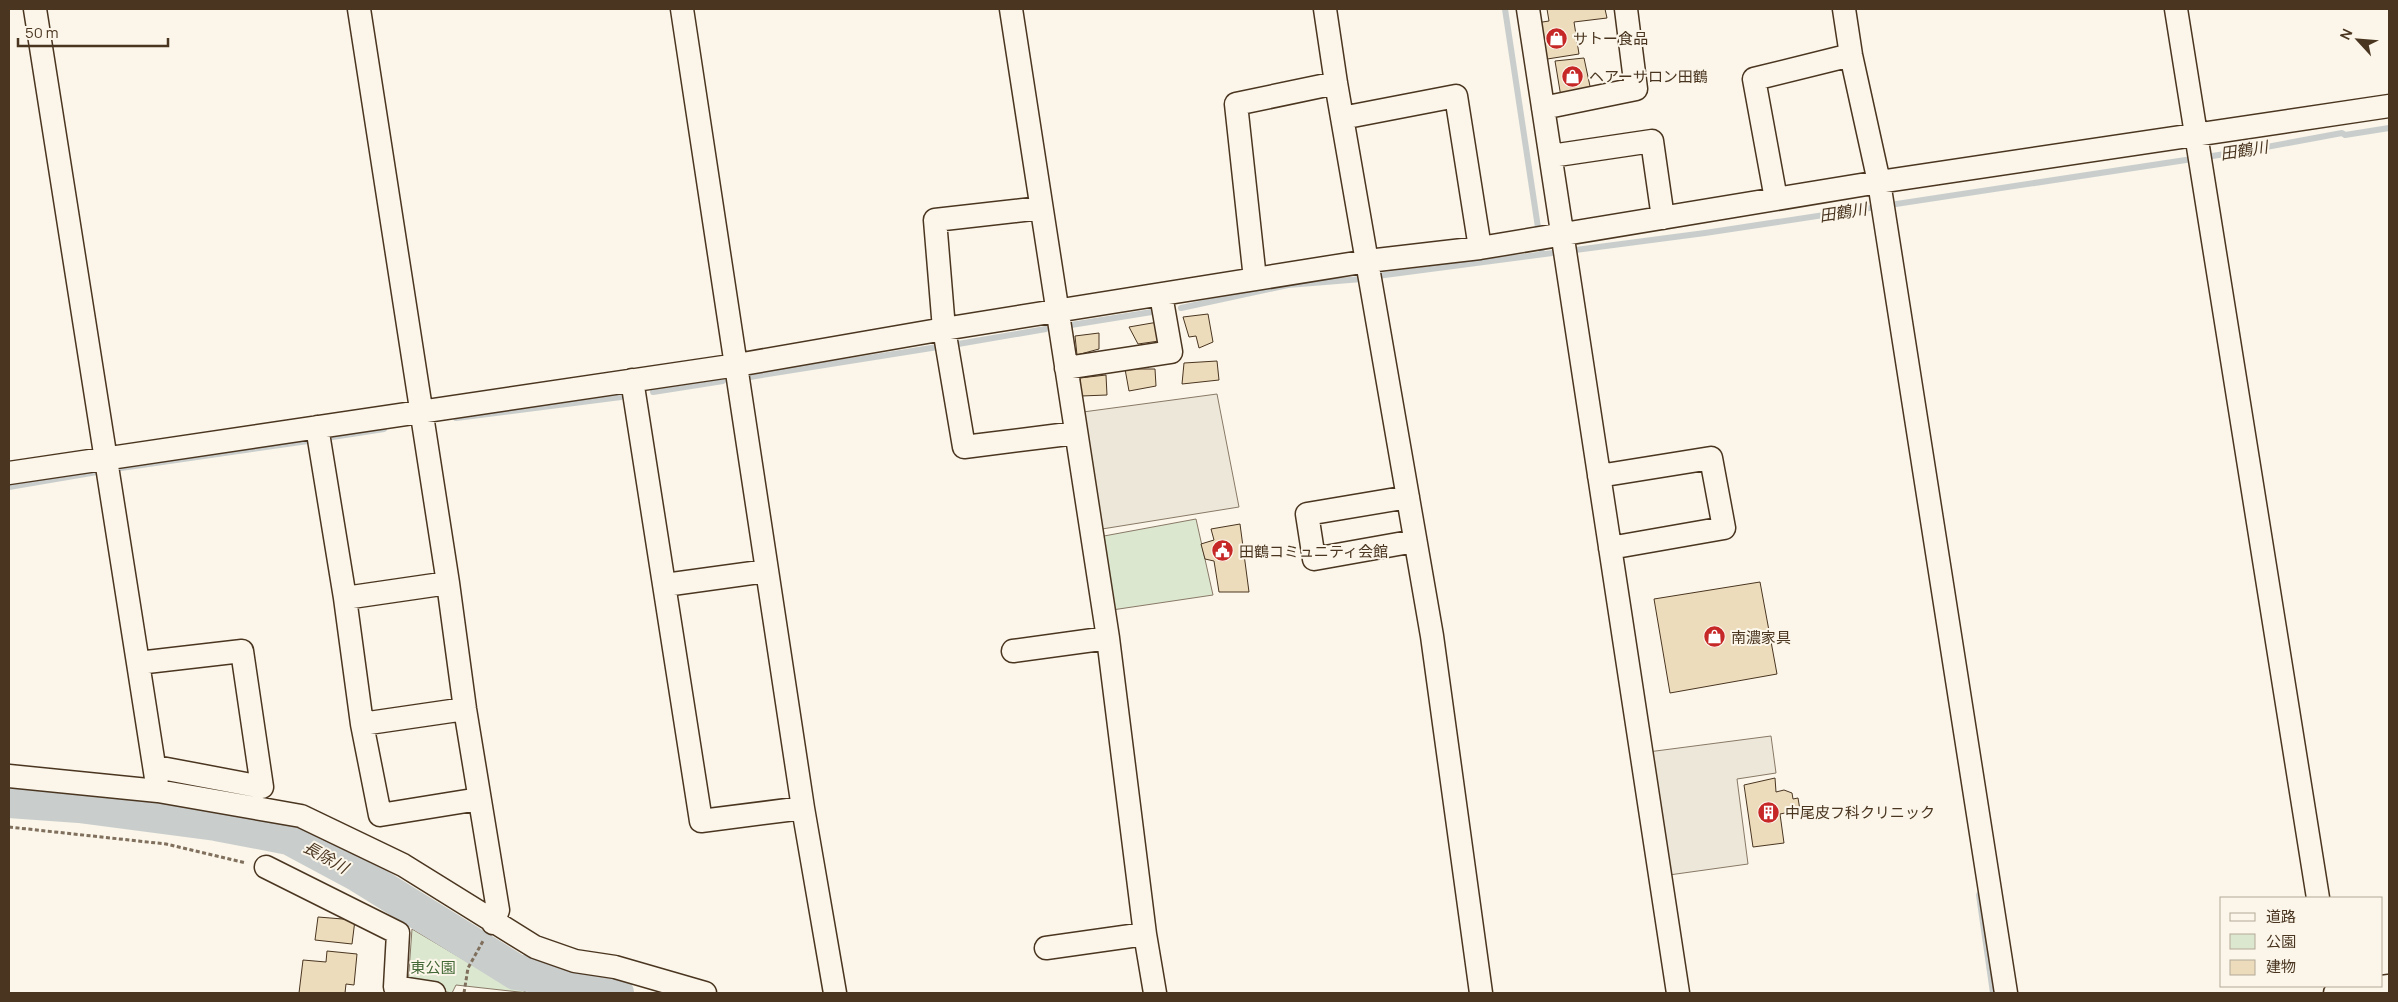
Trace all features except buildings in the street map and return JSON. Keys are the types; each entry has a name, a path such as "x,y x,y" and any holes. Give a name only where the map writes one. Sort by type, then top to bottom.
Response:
{"street":[{"path":"35,9 104,459 156,767 158,791"},
{"path":"360,9 448,583 465,709 498,910 489,930"},
{"path":"682,9 737,365 766,571 803,808 835,993"},
{"path":"1011,9 1108,638 1145,934 1155,993"},
{"path":"1325,9 1336,83 1432,636 1481,993"},
{"path":"1528,9 1551,156 1562,243 1678,993"},
{"path":"1543,108 1636,89 1626,9"},
{"path":"1844,9 1851,55 1880,187 2006,993"},
{"path":"2176,9 2318,897"},
{"path":"1776,200 1754,79 1851,55"},
{"path":"1255,279 1236,104 1336,83"},
{"path":"1342,118 1456,96 1480,248"},
{"path":"9,473 737,365 944,329 1368,261 1524,241 1562,243 1663,218 2197,140 2389,106"},
{"path":"1551,156 1652,141 1663,218"},
{"path":"1041,208 935,220 944,329 964,447 1076,433"},
{"path":"1066,368 1171,352 1161,295"},
{"path":"632,380 702,822 803,808"},
{"path":"317,427 346,598 362,724 380,815 479,798"},
{"path":"1599,476 1711,458 1724,528 1610,548"},
{"path":"1408,497 1308,514 1314,559 1415,541"},
{"path":"665,585 766,571"},
{"path":"346,598 448,583"},
{"path":"1013,651 1108,638"},
{"path":"138,664 242,651 262,787 156,767"},
{"path":"362,724 465,709"},
{"path":"9,776 158,791 301,816 403,865 489,930 575,961 615,967 705,993"},
{"path":"266,867 398,933 395,987 434,993"},
{"path":"1046,948 1145,934"},
{"path":"2334,993 2381,987"}],"path":[{"path":"9,827 166,844 266,867"},
{"path":"464,993 468,968 489,930"}],"green space":[{"path":"1196,519 1213,595 1112,610 1104,536"},
{"name":"東公園","path":"412,929 488,974 528,993 456,985 452,993 408,985"}],"shaded area":[{"path":"1217,394 1239,507 1102,529 1083,412"},
{"path":"1771,736 1776,773 1737,779 1748,864 1669,875 1648,752"}],"waterway":[{"name":"田鶴川","path":"1505,9 1542,254"},
{"name":"田鶴川","path":"1377,276 1705,233 2245,151 2342,133 2345,135 2389,128"},
{"path":"1181,308 1288,285 1362,279"},
{"path":"1071,325 1158,311"},
{"path":"958,344 1046,329"},
{"path":"750,377 944,346"},
{"path":"653,392 723,381"},
{"path":"456,418 621,397"},
{"path":"326,438 384,429"},
{"path":"114,469 308,441"},
{"path":"9,487 97,472"},
{"name":"長除川","path":"9,800 79,805 216,823 289,837 358,874 516,972 576,981 616,993"},
{"path":"1979,895 1993,993"}],"place":[{"name":"サトー食品","path":"1557,38"},
{"name":"ヘアーサロン田鶴","path":"1573,76"},
{"name":"田鶴コミュニティ会館","path":"1223,551"},
{"name":"南濃家具","path":"1715,637"},
{"name":"中尾皮フ科クリニック","path":"1769,812"}]}
